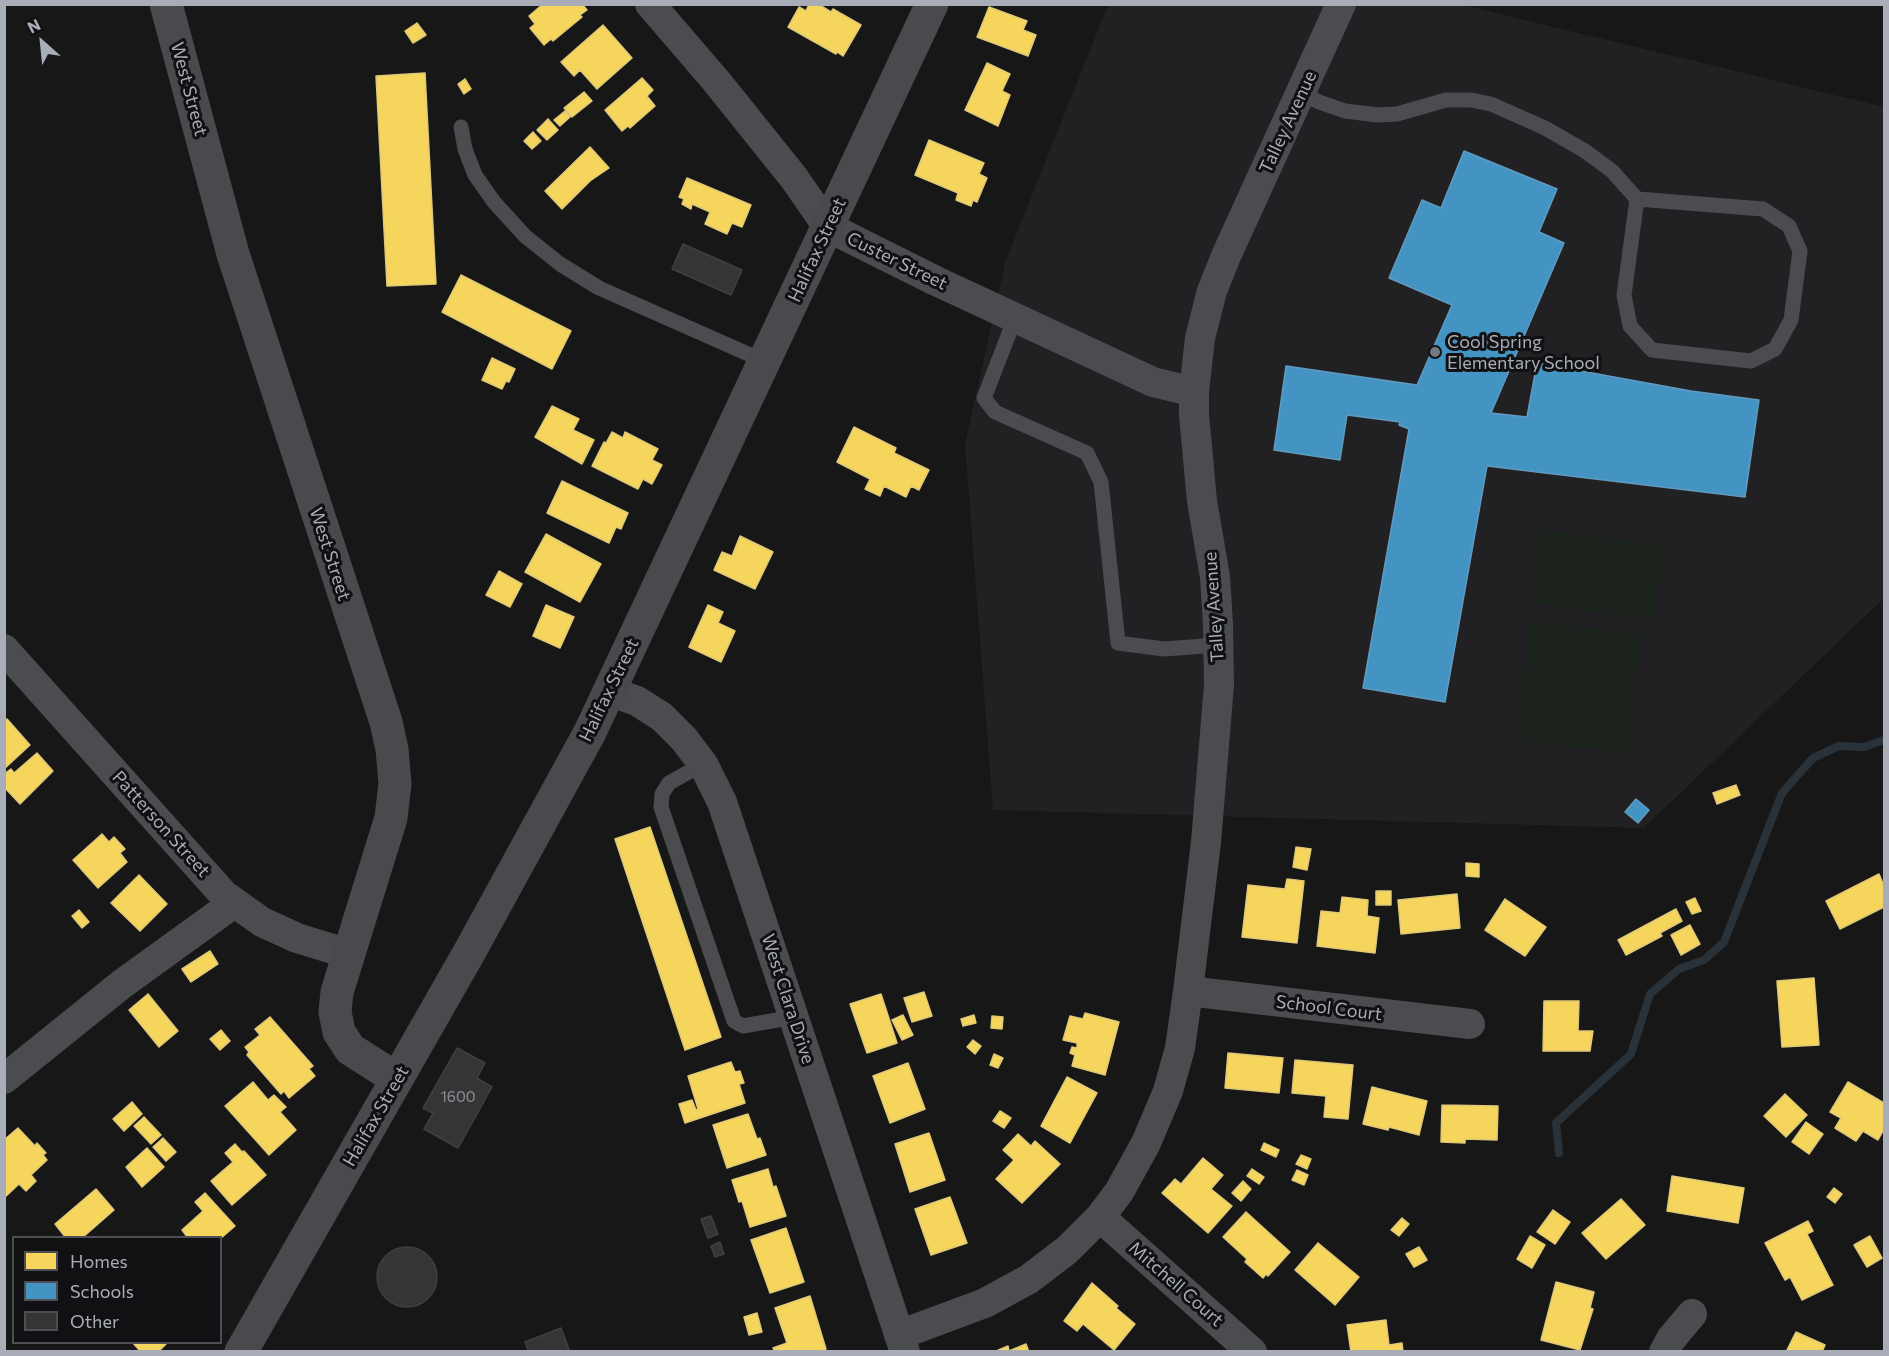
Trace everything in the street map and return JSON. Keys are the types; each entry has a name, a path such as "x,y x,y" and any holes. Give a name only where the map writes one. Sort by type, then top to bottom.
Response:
{"main road":[{"name":"West Street","path":"166,4 233,254 393,749 395,784 391,818 337,992 335,1012 339,1032 350,1049 397,1079"},
{"name":"Halifax Street","path":"241,1352 470,951 590,732 932,4"}],"street":[{"name":"Custer Street","path":"650,4 717,82 794,178 828,227 1153,382 1194,392"},
{"name":"Talley Avenue","path":"902,1343 1029,1279 1067,1250 1100,1217 1119,1192 1146,1143 1168,1091 1180,1048 1188,991 1206,842 1218,685 1215,577 1202,501 1194,415 1200,338 1212,291 1226,255 1341,4"},
{"name":"Patterson Street","path":"11,668 224,896 262,922 297,938 349,954"},
{"name":"West Clara Drive","path":"609,691 637,701 662,717 684,739 703,764 722,802 902,1343"},
{"path":"4,1079 130,978 234,903"},
{"name":"School Court","path":"1188,991 1470,1024"},
{"name":"Mitchell Court","path":"1100,1217 1252,1352"},
{"path":"1664,1352 1671,1339 1692,1314"}],"lane":[{"path":"1301,93 1345,111 1378,116 1397,114 1446,100 1471,100 1491,104 1545,128 1585,151 1612,171 1637,199 1763,209 1789,226 1800,251 1791,320 1775,349 1751,361 1652,350 1630,326 1624,295 1637,199"},
{"path":"461,127 465,149 475,175 494,202 525,236 560,264 599,288 764,361"},
{"path":"1015,318 984,398 995,412 1087,453 1101,482 1118,643 1164,650 1218,645"},
{"path":"703,764 669,783 662,794 661,807 734,1021 742,1026 794,1017"}],"shaded area":[{"name":"Cool Spring Elementary School","path":"1108,5 1463,5 1884,107 1884,598 1644,828 993,810 965,444 1006,260"},
{"path":"1541,529 1664,547 1653,620 1530,602"},
{"path":"1530,621 1641,634 1627,753 1516,740"}],"building: Homes":[{"path":"543,4 582,4 587,10 580,15 582,17 553,41 551,39 544,45 530,28 535,24 529,16"},
{"path":"809,4 818,4 831,12 833,9 861,25 843,56 788,27 799,7 806,11"},
{"path":"989,7 1027,21 1023,30 1036,35 1028,56 977,37"},
{"path":"417,23 426,35 413,43 405,31"},
{"path":"603,25 632,58 597,89 580,70 574,76 561,62"},
{"path":"987,63 1010,74 1002,91 1010,95 998,126 965,110"},
{"path":"425,73 436,284 387,286 376,76"},
{"path":"642,78 653,90 647,96 655,106 630,128 628,126 622,131 605,110"},
{"path":"465,79 471,89 464,94 458,84"},
{"path":"584,92 592,101 572,117 564,108"},
{"path":"565,111 570,117 560,126 554,120"},
{"path":"548,119 558,130 547,140 537,130"},
{"path":"533,132 541,141 532,149 524,141"},
{"path":"929,140 984,163 979,174 987,178 977,202 973,200 971,206 956,200 958,193 915,175"},
{"path":"590,147 609,168 590,181 562,209 545,191"},
{"path":"687,178 751,205 742,227 732,223 727,234 705,224 710,212 692,204 691,209 682,204 684,199 679,197"},
{"path":"461,275 571,331 552,369 442,312"},
{"path":"492,358 515,369 509,382 506,381 502,389 482,380"},
{"path":"552,406 579,419 573,430 594,440 582,464 535,437"},
{"path":"854,427 896,448 894,453 929,470 919,490 911,486 906,497 884,486 880,496 865,489 870,479 837,462"},
{"path":"612,432 623,438 625,432 658,449 652,460 662,465 652,484 643,479 638,489 592,466 604,442 606,443"},
{"path":"562,481 628,513 621,529 616,527 609,543 547,513"},
{"path":"546,534 601,564 580,602 525,572"},
{"path":"740,536 773,552 755,589 714,570 722,552 732,556"},
{"path":"499,571 522,584 510,607 486,595"},
{"path":"546,605 574,617 560,648 533,636"},
{"path":"708,605 723,612 718,623 735,631 721,662 689,647"},
{"path":"7,719 30,745 4,769 4,721"},
{"path":"37,753 53,771 20,804 4,787 4,774 11,769 14,773"},
{"path":"1736,785 1740,795 1717,804 1713,793"},
{"path":"650,827 721,1037 685,1050 615,839"},
{"path":"102,834 109,842 114,837 125,849 120,853 127,862 98,888 73,860"},
{"path":"1296,847 1311,849 1307,870 1293,867"},
{"path":"1466,863 1479,864 1479,877 1466,876"},
{"path":"1879,874 1884,886 1884,907 1840,929 1826,901"},
{"path":"139,875 167,904 140,931 111,903"},
{"path":"1287,879 1304,881 1297,943 1242,937 1248,885 1285,889"},
{"path":"1376,891 1391,891 1391,905 1376,905"},
{"path":"1457,894 1460,928 1401,934 1398,900"},
{"path":"1342,897 1368,900 1367,916 1379,918 1375,953 1317,946 1321,911 1340,913"},
{"path":"1695,898 1701,911 1692,914 1686,902"},
{"path":"1505,899 1546,927 1525,956 1485,930"},
{"path":"1676,909 1682,921 1660,933 1662,936 1626,955 1618,940"},
{"path":"79,910 89,922 82,928 72,916"},
{"path":"1690,925 1700,944 1681,955 1671,935"},
{"path":"210,951 218,964 191,982 182,969"},
{"path":"1814,978 1819,1045 1782,1047 1777,981"},
{"path":"924,992 932,1016 912,1022 904,998"},
{"path":"148,994 178,1031 159,1047 129,1010"},
{"path":"881,994 897,1043 867,1053 850,1004"},
{"path":"1544,1001 1579,1001 1578,1031 1593,1031 1590,1051 1543,1051"},
{"path":"1085,1013 1119,1022 1105,1075 1072,1066 1075,1055 1070,1053 1072,1047 1077,1048 1077,1043 1063,1040 1070,1016 1083,1019"},
{"path":"903,1015 913,1035 902,1040 892,1020"},
{"path":"974,1015 976,1023 963,1026 961,1019"},
{"path":"992,1016 1003,1017 1002,1029 991,1028"},
{"path":"270,1017 313,1066 309,1069 315,1076 289,1098 284,1091 281,1094 247,1055 249,1052 245,1047 260,1035 255,1029"},
{"path":"221,1030 230,1041 220,1050 210,1039"},
{"path":"973,1040 981,1046 975,1054 967,1047"},
{"path":"1228,1053 1283,1058 1279,1093 1225,1088"},
{"path":"994,1054 1003,1058 998,1068 990,1065"},
{"path":"1295,1060 1353,1065 1348,1119 1324,1117 1326,1096 1292,1093"},
{"path":"731,1062 735,1072 740,1071 744,1083 739,1084 745,1103 685,1123 679,1104 692,1100 696,1110 698,1109 688,1076"},
{"path":"908,1063 925,1109 890,1123 873,1076"},
{"path":"1067,1077 1097,1093 1070,1143 1041,1126"},
{"path":"253,1082 268,1100 274,1095 286,1107 280,1112 296,1130 269,1155 225,1106"},
{"path":"1848,1082 1884,1103 1884,1129 1878,1140 1863,1131 1856,1141 1835,1128 1841,1118 1830,1112"},
{"path":"1372,1087 1427,1101 1419,1135 1389,1127 1388,1130 1363,1124"},
{"path":"1785,1094 1807,1115 1786,1137 1764,1116"},
{"path":"132,1102 142,1114 124,1131 113,1119"},
{"path":"1442,1105 1498,1106 1497,1140 1465,1139 1465,1143 1441,1142"},
{"path":"1000,1111 1011,1118 1004,1128 993,1121"},
{"path":"748,1114 757,1139 760,1138 766,1155 727,1168 713,1125"},
{"path":"144,1117 161,1135 151,1144 134,1126"},
{"path":"1806,1122 1823,1134 1809,1154 1792,1142"},
{"path":"18,1128 35,1146 37,1143 46,1153 43,1155 47,1160 31,1175 36,1181 26,1191 19,1184 4,1198 4,1140"},
{"path":"929,1133 945,1180 910,1192 895,1144"},
{"path":"1018,1134 1031,1146 1035,1141 1060,1164 1022,1203 996,1179 1014,1160 1003,1150"},
{"path":"163,1138 176,1152 166,1161 153,1147"},
{"path":"1264,1143 1279,1150 1276,1157 1261,1150"},
{"path":"235,1144 266,1175 232,1205 211,1181 233,1162 225,1153"},
{"path":"147,1148 164,1167 142,1187 126,1167"},
{"path":"1301,1155 1311,1159 1307,1169 1296,1164"},
{"path":"1203,1158 1223,1175 1211,1189 1232,1206 1208,1233 1162,1193 1175,1179 1181,1184"},
{"path":"768,1169 786,1216 750,1227 742,1201 739,1202 732,1180"},
{"path":"1252,1169 1264,1177 1259,1184 1247,1176"},
{"path":"1297,1170 1308,1175 1304,1185 1292,1180"},
{"path":"1672,1176 1744,1188 1738,1223 1667,1211"},
{"path":"1243,1181 1251,1189 1241,1201 1232,1193"},
{"path":"1834,1188 1842,1194 1835,1203 1827,1197"},
{"path":"96,1189 114,1210 84,1236 64,1236 55,1224"},
{"path":"205,1193 235,1226 222,1237 186,1236 182,1230 203,1211 195,1202"},
{"path":"950,1197 967,1243 931,1255 915,1209"},
{"path":"1621,1199 1645,1225 1606,1259 1582,1233"},
{"path":"1553,1210 1570,1222 1555,1244 1537,1232"},
{"path":"1246,1212 1290,1252 1268,1276 1266,1274 1263,1278 1245,1262 1247,1259 1223,1237"},
{"path":"1402,1218 1409,1224 1399,1236 1391,1230"},
{"path":"1808,1221 1813,1231 1807,1234 1833,1285 1802,1300 1790,1277 1785,1280 1765,1243"},
{"path":"786,1228 804,1282 770,1293 751,1240"},
{"path":"1530,1236 1545,1245 1532,1268 1517,1259"},
{"path":"1870,1236 1882,1258 1867,1267 1854,1245"},
{"path":"1318,1243 1359,1277 1335,1305 1295,1270"},
{"path":"1419,1247 1427,1260 1414,1267 1406,1254"},
{"path":"1556,1282 1594,1292 1590,1308 1593,1309 1580,1350 1541,1340"},
{"path":"1092,1283 1135,1324 1114,1350 1083,1324 1077,1331 1064,1321"},
{"path":"810,1296 826,1349 818,1352 775,1352 773,1348 787,1343 775,1308"},
{"path":"757,1313 762,1332 749,1335 744,1317"},
{"path":"1386,1320 1389,1345 1402,1343 1403,1352 1351,1352 1347,1325"},
{"path":"1796,1332 1825,1345 1822,1352 1786,1352"},
{"path":"134,1344 166,1344 158,1352 141,1352"},
{"path":"1026,1344 1029,1352 994,1352 1008,1346 1009,1351"}],"building: Schools":[{"path":"1464,151 1557,189 1539,232 1564,243 1491,413 1527,417 1537,363 1691,391 1759,400 1745,497 1487,466 1445,702 1363,688 1409,429 1399,425 1400,422 1347,415 1340,460 1274,450 1286,366 1417,385 1452,305 1389,278 1422,200 1441,208"},
{"path":"1636,799 1649,810 1638,823 1625,812"}],"building: Other":[{"path":"683,244 742,270 731,295 672,269"},
{"path":"457,1048 485,1063 477,1078 492,1087 458,1148 424,1129 433,1113 423,1108"},
{"path":"711,1216 718,1234 708,1238 701,1219"},
{"path":"720,1242 724,1254 715,1257 711,1246"},
{"path":"407,1247 424,1252 432,1260 437,1277 432,1294 424,1302 407,1307 390,1302 382,1294 377,1277 382,1260 390,1252"},
{"path":"561,1328 570,1352 529,1352 525,1342"}],"waterway":[{"path":"1559,1153 1556,1123 1631,1054 1650,994 1679,969 1704,960 1724,942 1782,793 1813,758 1839,746 1864,747 1884,740"}],"place":[{"name":"Cool Spring Elementary School","path":"1435,352"}]}
